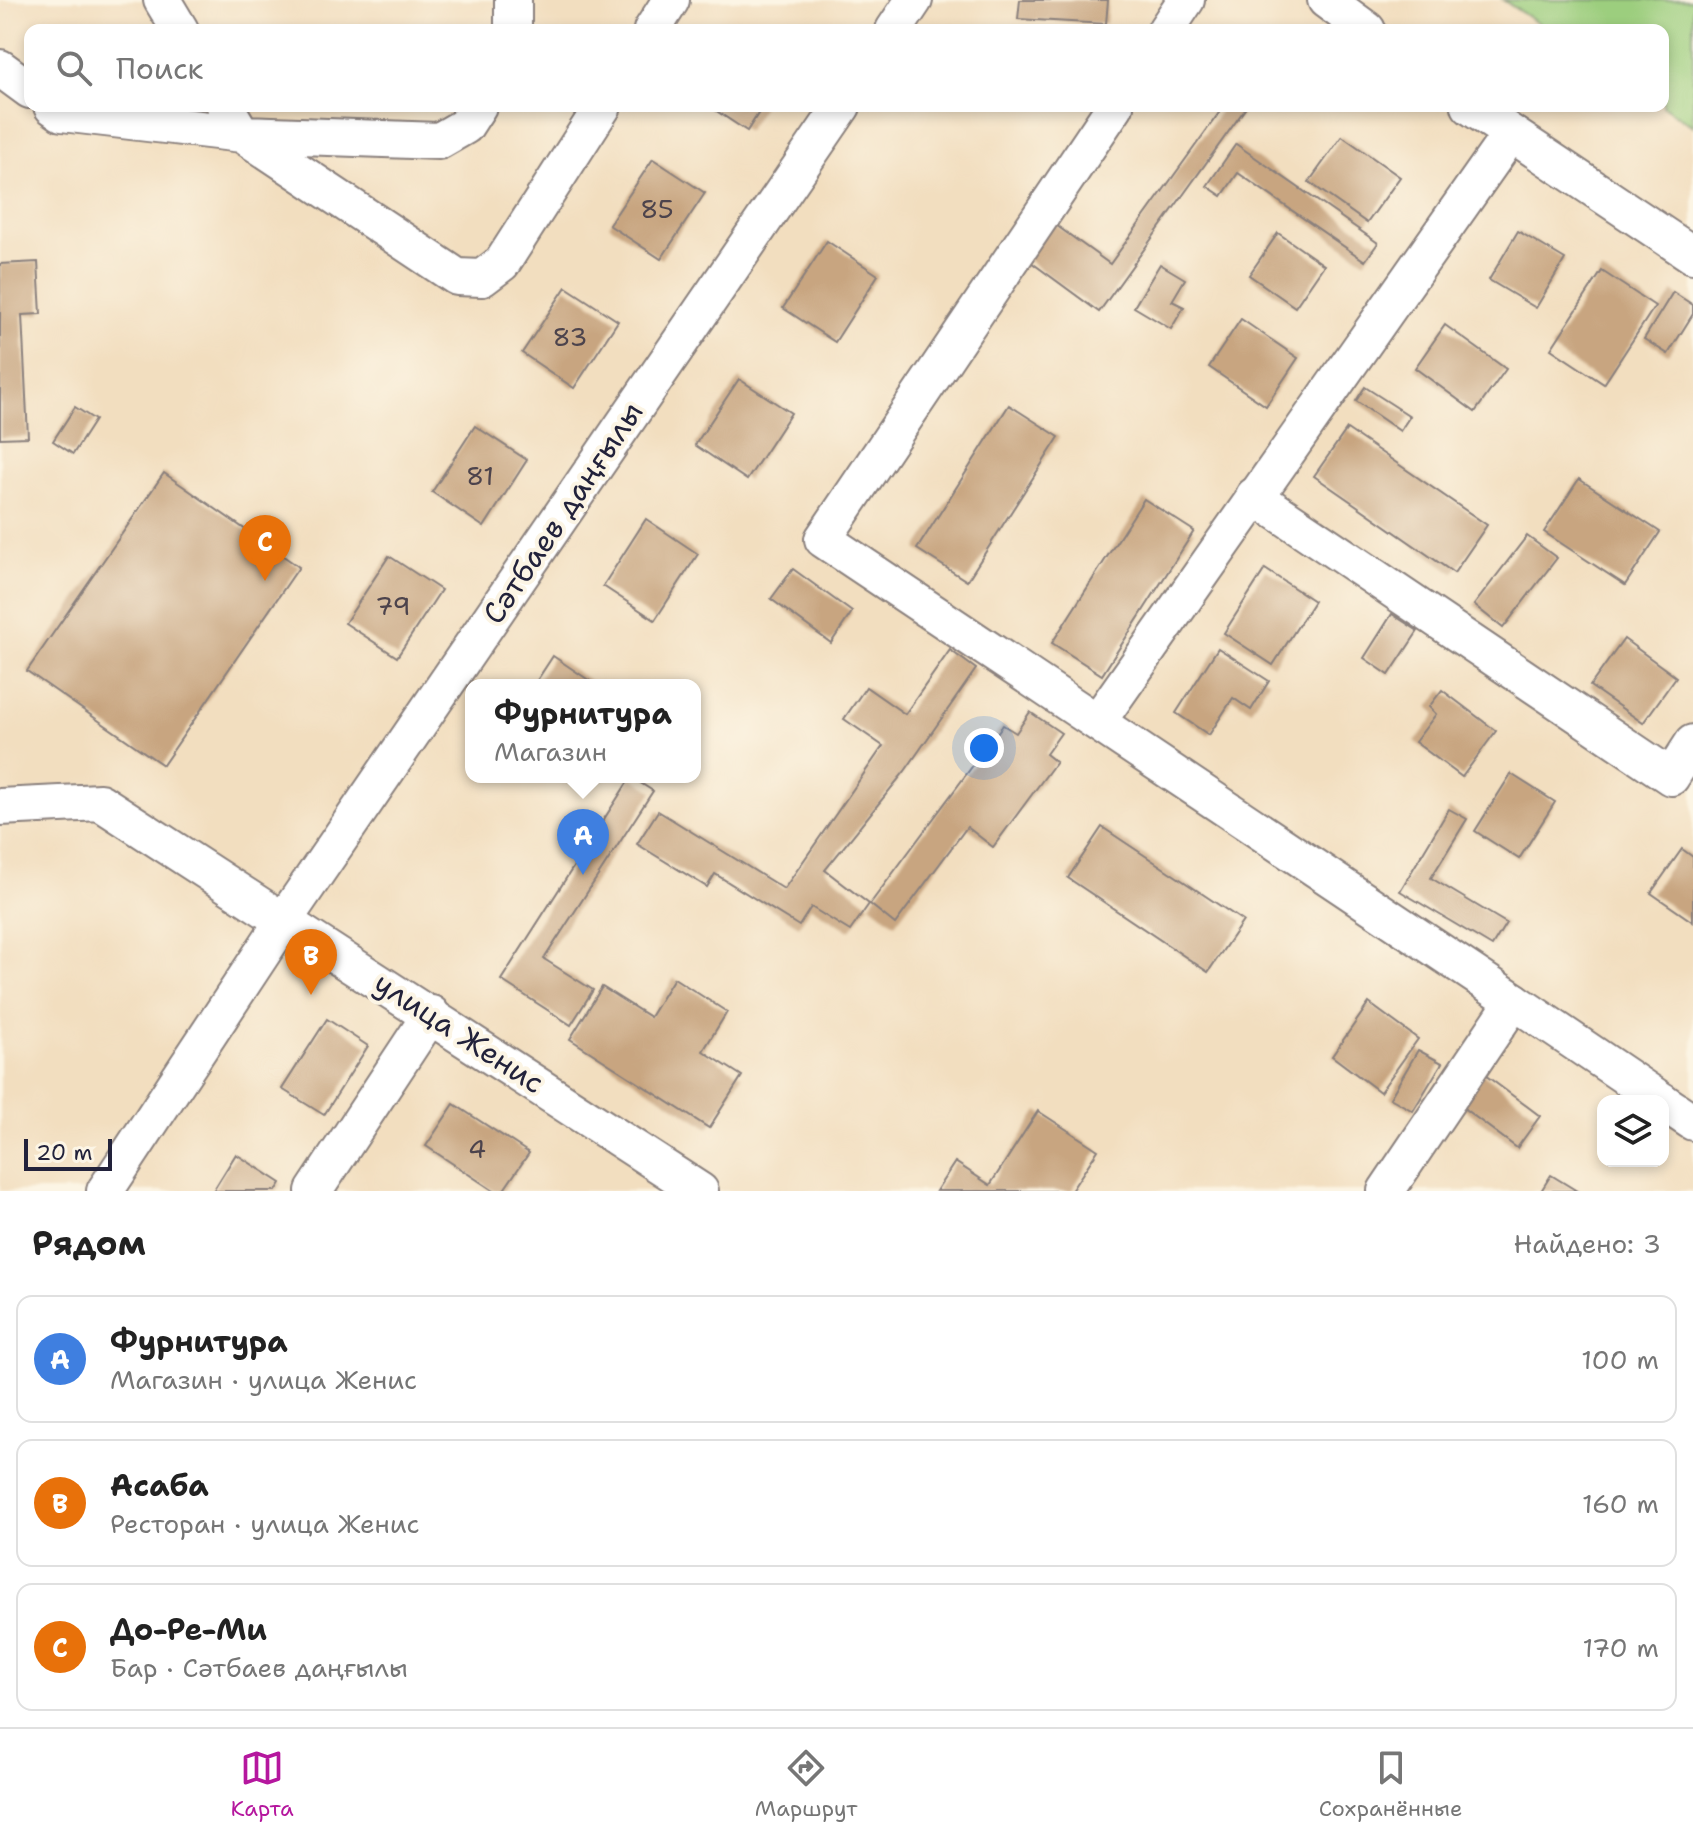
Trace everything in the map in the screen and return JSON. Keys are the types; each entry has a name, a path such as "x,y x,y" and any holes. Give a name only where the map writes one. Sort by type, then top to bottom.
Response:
{"street":[{"path":"162,0 176,24"},
{"path":"513,0 513,24"},
{"path":"656,24 671,0"},
{"path":"898,24 914,0"},
{"path":"1170,24 1186,0"},
{"path":"1326,0 1359,24"},
{"path":"0,68 24,86"},
{"path":"61,112 233,120 439,141 465,126 474,112"},
{"path":"233,120 457,277 482,278 502,263 599,112"},
{"name":"Сәтбаев даңғылы","path":"105,1191 284,920 838,112"},
{"path":"1111,112 823,539 1653,1095"},
{"path":"1478,112 1693,255"},
{"path":"1098,721 1510,135"},
{"path":"1254,496 1671,777 1693,743"},
{"name":"улица Женис","path":"0,807 100,802 700,1191"},
{"path":"1386,1191 1514,1001"},
{"path":"314,1191 431,1014"},
{"path":"1669,1106 1693,1122"}],"green space":[{"path":"1503,0 1693,0 1693,126 1669,110 1669,24 1539,24"}],"building":[{"path":"1020,0 1108,0 1106,24 1018,19"},
{"path":"718,112 759,112 747,131"},
{"path":"1220,112 1243,112 1099,312 1020,254 1046,218 1110,264"},
{"path":"1342,136 1400,177 1367,223 1309,182"},
{"path":"1236,144 1378,243 1365,261 1238,173 1222,196 1207,186"},
{"path":"653,159 705,193 661,259 609,225"},
{"path":"1518,231 1565,259 1536,308 1489,280"},
{"path":"1278,233 1324,265 1295,307 1249,275"},
{"path":"827,241 878,275 835,342 783,308"},
{"path":"38,262 41,314 22,315 28,437 0,438 0,264"},
{"path":"1160,264 1185,279 1172,301 1184,307 1171,329 1134,307"},
{"path":"1602,271 1655,306 1604,384 1551,349"},
{"path":"566,287 618,321 574,388 522,353"},
{"path":"1673,292 1693,305 1693,314 1668,354 1644,339"},
{"path":"1241,319 1298,358 1266,406 1209,367"},
{"path":"1445,325 1506,369 1475,412 1415,368"},
{"path":"739,379 791,413 747,480 695,445"},
{"path":"1365,387 1410,416 1400,431 1356,401"},
{"path":"1009,405 1059,437 967,581 917,549"},
{"path":"75,407 95,420 73,454 53,441"},
{"path":"475,426 527,460 484,527 432,492"},
{"path":"1347,429 1487,525 1454,573 1314,476"},
{"path":"164,473 299,567 163,765 27,671"},
{"path":"1579,479 1660,532 1625,585 1544,532"},
{"path":"1144,499 1194,531 1102,675 1052,643"},
{"path":"646,519 698,554 655,620 603,586"},
{"path":"1527,536 1557,558 1503,628 1474,605"},
{"path":"389,556 441,590 397,657 345,623"},
{"path":"793,569 852,612 831,643 771,599"},
{"path":"1265,569 1314,601 1273,665 1224,633"},
{"path":"1392,614 1418,631 1389,675 1364,658"},
{"path":"1624,639 1676,677 1643,723 1590,686"},
{"path":"1218,648 1269,681 1251,710 1233,698 1209,735 1176,713"},
{"path":"950,650 976,669 905,771 825,870 869,904 850,931 811,907 799,926 715,874 707,887 637,844 658,811 784,889 883,746 844,719 866,687 905,714"},
{"path":"553,656 587,679 538,679"},
{"path":"1442,690 1496,731 1462,777 1415,742 1436,714 1429,707"},
{"path":"1030,712 1061,733 1046,754 1056,762 993,847 967,827 895,924 870,904 1003,725 1016,733"},
{"path":"1511,774 1555,802 1519,859 1475,831"},
{"path":"627,783 640,783 653,791 544,959 593,990 571,1025 501,980"},
{"path":"1449,809 1467,819 1431,878 1506,923 1492,946 1400,891"},
{"path":"1102,827 1243,921 1208,972 1068,878"},
{"path":"1682,849 1693,857 1693,922 1651,893"},
{"path":"674,978 727,1012 703,1051 742,1076 709,1128 570,1039 602,987 650,1017"},
{"path":"1369,1003 1418,1039 1380,1092 1332,1056"},
{"path":"327,1019 368,1046 324,1115 282,1089"},
{"path":"1418,1050 1442,1063 1413,1111 1390,1098"},
{"path":"1481,1072 1540,1116 1517,1148 1458,1104"},
{"path":"454,1104 529,1153 503,1191 494,1191 426,1146"},
{"path":"1038,1111 1098,1150 1071,1191 936,1191 955,1162 990,1185"},
{"path":"236,1154 281,1183 276,1191 213,1191"},
{"path":"1551,1175 1577,1191 1541,1191"}],"place":[{"name":"До-Ре-Ми","path":"265,581"},
{"name":"Фурнитура","path":"583,875"},
{"name":"Асаба","path":"311,995"}]}
